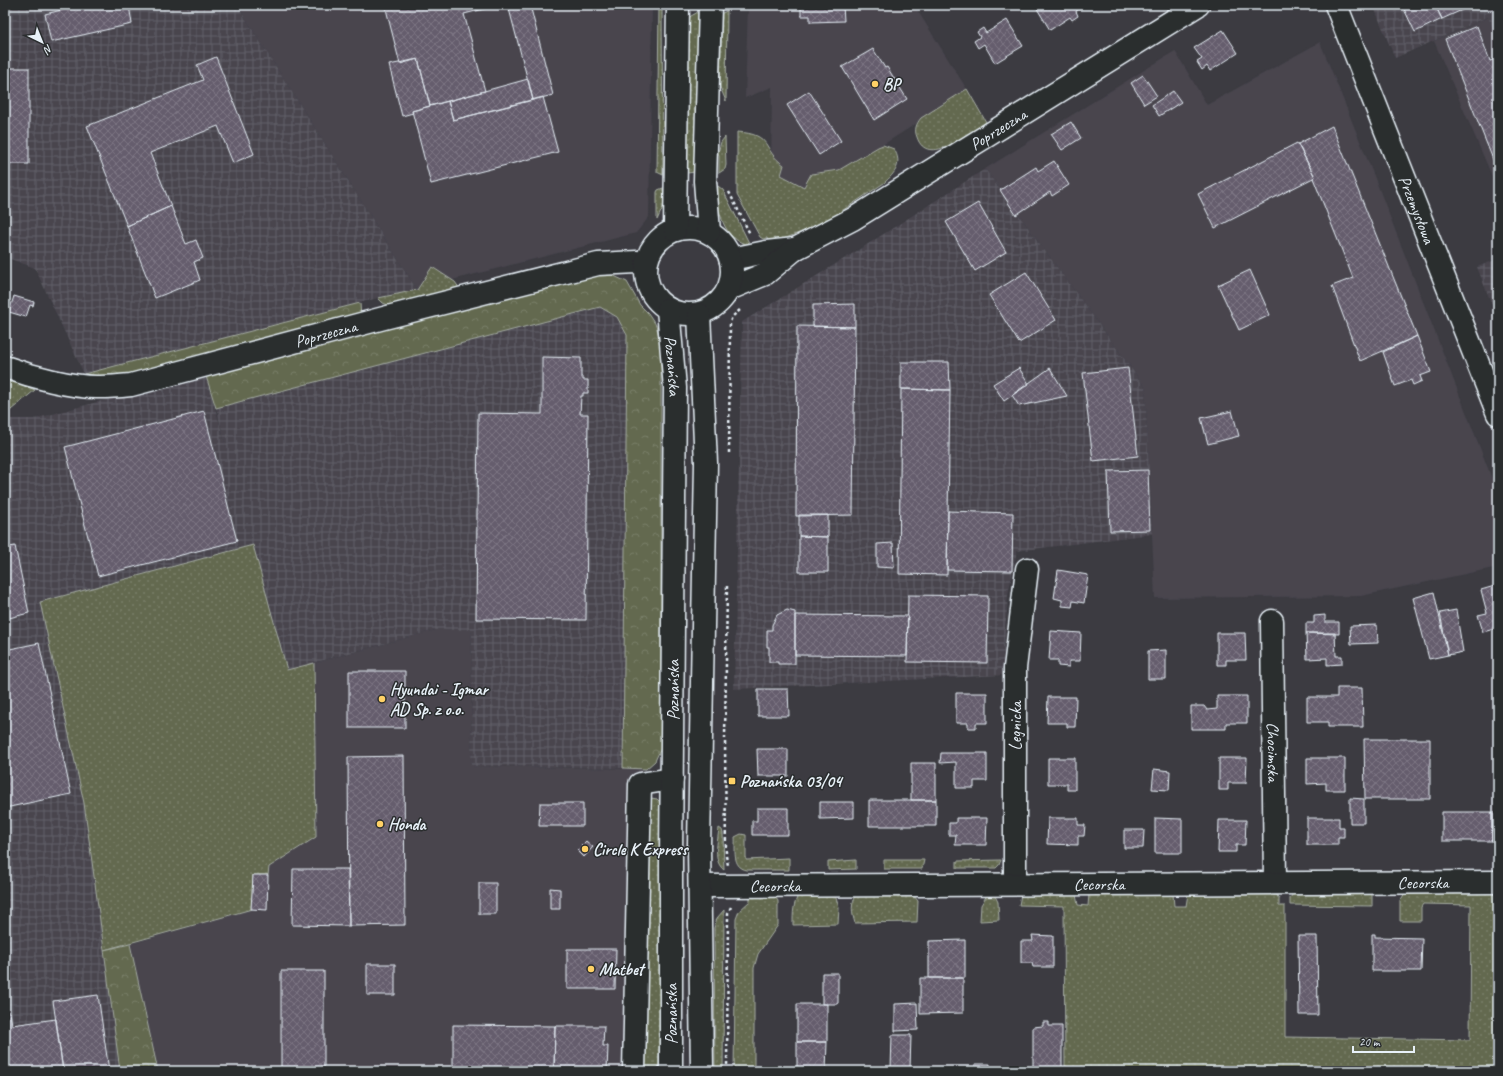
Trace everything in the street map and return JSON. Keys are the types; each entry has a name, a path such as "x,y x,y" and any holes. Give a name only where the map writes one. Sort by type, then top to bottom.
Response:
{"street":[{"path":"675,230 678,5"},
{"path":"708,232 705,181 710,5"},
{"name":"Poprzeczna","path":"729,289 765,274 795,249 853,219 1198,5"},
{"name":"Przemysłowa","path":"1336,5 1498,414"},
{"path":"692,228 708,232 718,239 726,248 731,259 733,274 729,289 722,300 711,309 699,314 683,314 668,309 658,301 650,290 646,278 646,265 651,250 661,238 675,230 692,228"},
{"name":"Poprzeczna","path":"731,259 766,252 795,249"},
{"name":"Poprzeczna","path":"5,366 31,375 74,385 99,388 131,385 384,318 598,264 637,262 646,265"},
{"name":"Poznańska","path":"668,309 675,388 671,858 671,1071"},
{"name":"Poznańska","path":"699,314 706,463 699,846 701,886 702,1071"},
{"name":"Legnicka","path":"1014,884 1016,668 1027,569"},
{"name":"Chocimska","path":"1272,621 1275,883"},
{"path":"634,1071 640,784 672,778"},
{"name":"Cecorska","path":"701,886 1498,882"}],"path":[{"path":"728,190 730,197 750,235"},
{"path":"729,454 730,322 734,315 743,307"},
{"path":"727,590 725,752 726,856 730,867"},
{"path":"727,1071 728,913 734,903"}],"shaded area":[{"path":"5,5 237,5 417,290 378,298 84,374 35,268 5,257"},
{"path":"237,5 652,5 649,217 636,233 452,280 432,267 417,290"},
{"path":"748,5 914,5 968,91 800,197 771,182 772,87 745,98"},
{"path":"1373,5 1498,5 1498,40 1488,17 1395,58"},
{"path":"1489,17 1498,40 1498,190 1434,41"},
{"path":"1320,42 1498,494 1498,567 1361,596 1155,598 1145,387 985,169 1175,51 1207,105"},
{"path":"985,169 1145,387 1152,534 1017,551 1008,594 1002,675 734,689 742,322"},
{"path":"1498,259 1498,320 1477,267"},
{"path":"600,307 617,317 627,335 623,768 471,766 472,630 435,630 287,670 253,545 40,602 84,803 120,1071 5,1071 5,419 34,419 205,373 226,446 216,408"},
{"path":"435,630 472,630 471,766 646,769 642,1071 158,1071 130,944 252,909 253,875 316,837 314,663"}],"green space":[{"path":"659,7 662,10 663,175 657,172"},
{"path":"727,11 726,101 720,87 722,13"},
{"path":"698,12 695,172 687,173 686,21"},
{"path":"967,89 986,122 950,145 939,149 930,150 922,146 916,132 917,125 921,118"},
{"path":"737,132 749,133 762,139 772,154 784,165 781,175 804,187 811,174 839,170 883,145 894,149 897,154 898,164 894,172 884,183 822,224 773,243 768,241 767,238 763,239 760,237 737,195"},
{"path":"725,137 726,165 725,169 719,173 718,153 721,142"},
{"path":"718,186 723,190 750,245 741,242 727,231 720,214 718,204"},
{"path":"663,188 664,205 657,220 657,192"},
{"path":"432,267 455,282 460,289 393,307 383,303 378,298 417,290"},
{"path":"596,272 612,275 627,282 640,305 648,313 656,325 661,344 661,748 655,761 646,769 623,768 627,335 617,317 600,307 216,408 205,373"},
{"path":"360,303 361,319 196,362 100,381 84,374"},
{"path":"5,378 35,390 5,415"},
{"path":"253,545 287,670 314,663 316,837 269,867 268,875 253,875 252,909 104,950 84,803 40,602"},
{"path":"651,798 657,799 661,803 659,1071 644,1071"},
{"path":"719,828 722,830 723,834 724,870 720,866 717,856"},
{"path":"741,834 746,835 746,860 789,858 789,870 747,870 742,868 736,861 735,857 735,837"},
{"path":"856,860 856,869 828,870 828,862"},
{"path":"884,860 924,860 922,869 884,869"},
{"path":"1001,860 996,868 957,868 957,861"},
{"path":"1372,893 1372,906 1290,905 1290,898 1293,894"},
{"path":"1405,893 1498,893 1498,1071 1065,1071 1064,906 1019,905 1021,895 1076,895 1078,905 1088,906 1089,894 1173,894 1174,906 1186,906 1188,894 1276,894 1279,899 1279,906 1285,906 1285,1037 1470,1040 1471,905 1423,904 1421,907 1421,921 1400,921 1400,901"},
{"path":"799,894 835,895 839,908 838,924 793,925 794,905"},
{"path":"750,895 774,895 778,901 778,925 758,954 754,968 754,1071 734,1071 736,919 739,911 750,901"},
{"path":"857,895 914,896 918,901 917,922 855,923 852,905"},
{"path":"987,895 995,896 998,902 999,920 980,921 981,905"},
{"path":"724,910 723,1071 715,1071 714,928 717,918"},
{"path":"130,944 158,1071 120,1071 104,950"}],"building":[{"path":"83,5 129,5 132,24 51,42 45,14"},
{"path":"385,5 500,5 464,14 485,91 430,106 418,59 400,64"},
{"path":"508,5 530,5 553,95 533,100"},
{"path":"801,5 843,5 844,21 810,22 810,16 801,16"},
{"path":"1039,5 1085,6 1076,11 1078,16 1072,20 1070,17 1050,30 1036,7"},
{"path":"1402,5 1435,5 1442,19 1415,32"},
{"path":"1435,5 1473,5 1442,19"},
{"path":"1007,20 1023,46 995,63 984,44 978,48 974,41 980,37 977,32 983,28 986,33"},
{"path":"1477,26 1490,61 1497,58 1498,62 1498,69 1494,70 1498,79 1498,172 1445,39"},
{"path":"1223,30 1238,53 1210,71 1207,66 1202,70 1197,62 1202,59 1194,48"},
{"name":"BP","path":"873,49 885,68 887,67 907,99 874,120 842,67"},
{"path":"216,57 254,154 233,163 218,126 150,153 171,206 127,226 87,126 203,80 197,65"},
{"path":"418,59 430,106 412,111 413,113 402,116 389,65"},
{"path":"5,68 29,68 29,164 5,164"},
{"path":"1143,75 1157,96 1144,104 1131,83"},
{"path":"528,79 533,100 453,120 448,101"},
{"path":"809,91 841,141 819,155 787,105"},
{"path":"1173,91 1181,102 1159,116 1152,105"},
{"path":"543,97 558,152 431,184 412,111 448,101 453,120"},
{"path":"1071,122 1081,138 1062,150 1051,134"},
{"path":"1332,126 1417,336 1360,361 1332,286 1353,278 1313,178 1315,177 1298,144"},
{"path":"1297,143 1315,177 1215,228 1198,194"},
{"path":"1054,161 1069,185 1052,196 1050,192 1016,215 1000,190 1036,167 1038,171"},
{"path":"978,203 1006,252 975,271 946,222"},
{"path":"171,206 186,244 196,240 203,258 194,262 200,280 155,298 127,226"},
{"path":"1250,270 1270,315 1239,330 1218,285"},
{"path":"1026,272 1056,320 1019,343 989,295"},
{"path":"14,296 34,302 33,306 30,305 26,317 9,312"},
{"path":"855,304 855,327 813,326 813,305"},
{"path":"797,326 855,327 853,515 796,516"},
{"path":"1417,336 1431,372 1420,376 1422,381 1413,385 1411,380 1395,386 1383,352"},
{"path":"542,357 581,358 581,377 583,377 583,380 588,380 588,393 583,393 583,396 581,396 580,414 588,414 586,620 476,619 478,413 542,414"},
{"path":"901,362 949,362 950,390 901,389"},
{"path":"1019,368 1029,384 1004,401 993,384"},
{"path":"1050,368 1067,396 1019,406 1012,395"},
{"path":"1128,368 1138,456 1093,461 1083,373"},
{"path":"901,389 950,390 947,575 899,574"},
{"path":"204,411 237,541 98,576 65,447"},
{"path":"1232,411 1239,436 1208,444 1201,418"},
{"path":"1148,470 1150,530 1110,531 1108,471"},
{"path":"948,511 1013,513 1012,571 947,570"},
{"path":"799,515 828,515 828,537 799,536"},
{"path":"799,536 828,537 828,572 799,572"},
{"path":"893,543 894,568 877,567 877,544"},
{"path":"15,546 29,613 5,619 5,548"},
{"path":"1058,570 1088,575 1084,603 1073,601 1072,607 1062,606 1062,600 1054,598"},
{"path":"1498,585 1498,628 1483,632 1478,615 1487,613 1481,590"},
{"path":"1434,592 1448,655 1429,659 1413,598"},
{"path":"908,595 988,596 987,663 907,662"},
{"path":"787,610 795,612 795,664 778,664 778,662 769,662 767,630 772,630 772,625 777,615"},
{"path":"1456,610 1463,652 1448,655 1440,613"},
{"path":"795,615 908,616 907,656 795,655"},
{"path":"1325,615 1325,622 1339,622 1339,634 1306,633 1306,623 1314,623 1314,616"},
{"path":"1377,625 1378,643 1351,644 1350,626"},
{"path":"1051,631 1081,633 1080,661 1069,661 1069,667 1058,666 1058,660 1049,660"},
{"path":"1217,633 1245,633 1246,660 1226,660 1226,665 1217,665"},
{"path":"1306,633 1335,633 1336,656 1342,656 1342,664 1327,665 1327,658 1307,659"},
{"path":"39,643 71,794 5,808 5,650"},
{"path":"1166,650 1166,679 1148,679 1148,651"},
{"path":"349,671 405,671 405,728 349,728"},
{"path":"1337,688 1362,688 1363,727 1328,727 1328,722 1307,722 1307,697 1337,697"},
{"path":"758,689 788,689 789,716 758,716"},
{"path":"956,693 987,693 987,723 976,723 976,728 968,728 968,723 956,723"},
{"path":"1217,696 1247,696 1247,723 1226,723 1226,729 1191,729 1191,706 1204,706 1207,710 1217,709"},
{"path":"1048,697 1076,697 1075,727 1067,727 1067,723 1047,723"},
{"path":"1364,739 1430,739 1430,799 1365,799"},
{"path":"757,749 788,749 788,776 758,776"},
{"path":"941,753 987,753 987,781 974,781 974,788 956,788 956,762 940,763"},
{"path":"404,756 405,925 349,926 348,757"},
{"path":"1048,758 1075,758 1075,790 1067,790 1067,784 1048,784"},
{"path":"1219,758 1247,758 1246,783 1228,783 1228,790 1219,790"},
{"path":"1307,758 1345,758 1345,790 1326,790 1326,783 1307,784"},
{"path":"911,763 936,763 936,800 911,800"},
{"path":"1154,769 1170,771 1169,790 1152,789"},
{"path":"1350,798 1364,799 1364,823 1350,823"},
{"path":"869,800 936,800 936,826 869,826"},
{"path":"820,802 854,802 854,818 820,819"},
{"path":"540,803 583,803 583,826 539,826"},
{"path":"757,808 788,808 788,835 752,835 752,821 757,821"},
{"path":"1442,812 1492,812 1492,841 1442,841"},
{"path":"1492,812 1498,812 1498,841 1492,841"},
{"path":"956,818 987,818 986,845 955,845 956,835 949,835 949,823 956,823"},
{"path":"1048,818 1078,818 1078,825 1085,825 1084,836 1078,836 1078,845 1047,844"},
{"path":"1155,818 1182,819 1182,853 1155,853"},
{"path":"1307,818 1339,818 1339,827 1344,827 1344,837 1338,837 1338,845 1307,845"},
{"path":"1219,820 1246,820 1245,845 1236,845 1236,852 1218,852"},
{"path":"1124,830 1144,830 1143,848 1124,848"},
{"name":"Circle K Express","path":"586,841 593,847 584,857 577,850"},
{"path":"293,869 348,869 349,926 292,925"},
{"path":"253,875 268,875 267,910 251,909"},
{"path":"479,883 496,883 496,914 479,914"},
{"path":"550,888 560,889 560,909 550,909"},
{"path":"1372,934 1375,934 1375,937 1422,938 1421,971 1372,971"},
{"path":"1032,935 1053,936 1053,967 1033,967 1032,963 1021,963 1021,941 1033,941"},
{"path":"1298,936 1317,936 1318,1015 1299,1015"},
{"path":"965,940 965,978 929,978 929,941"},
{"name":"Matbet","path":"567,949 616,949 615,989 567,989"},
{"path":"367,964 395,964 395,995 367,995"},
{"path":"281,971 324,971 324,1071 281,1071"},
{"path":"822,973 838,973 838,1004 822,1004"},
{"path":"920,978 963,978 963,1013 920,1014"},
{"path":"98,995 109,1071 63,1071 53,1001"},
{"path":"917,1003 918,1030 895,1031 895,1004"},
{"path":"797,1004 827,1004 827,1042 797,1042"},
{"path":"5,1012 10,1012 12,1025 56,1019 63,1071 5,1071"},
{"path":"1043,1022 1049,1022 1049,1026 1062,1026 1062,1071 1033,1071 1033,1027 1043,1026"},
{"path":"453,1025 555,1026 554,1071 453,1071"},
{"path":"555,1026 604,1026 603,1046 608,1046 607,1071 554,1071"},
{"path":"892,1035 911,1035 910,1069 891,1069"},
{"path":"797,1042 827,1042 826,1071 797,1071"},
{"path":"975,1064 990,1064 990,1071 971,1071 975,1070"},
{"path":"852,1069 871,1069 871,1071 852,1071"},
{"path":"871,1069 921,1070 921,1071 871,1071"},
{"path":"921,1070 971,1071 921,1071"}],"place":[{"name":"BP","path":"875,84"},
{"name":"Hyundai - Igmar AD Sp. z o.o.","path":"382,699"},
{"name":"Poznańska 03/04","path":"732,781"},
{"name":"Honda","path":"380,824"},
{"name":"Circle K Express","path":"585,849"},
{"name":"Matbet","path":"591,969"}]}
